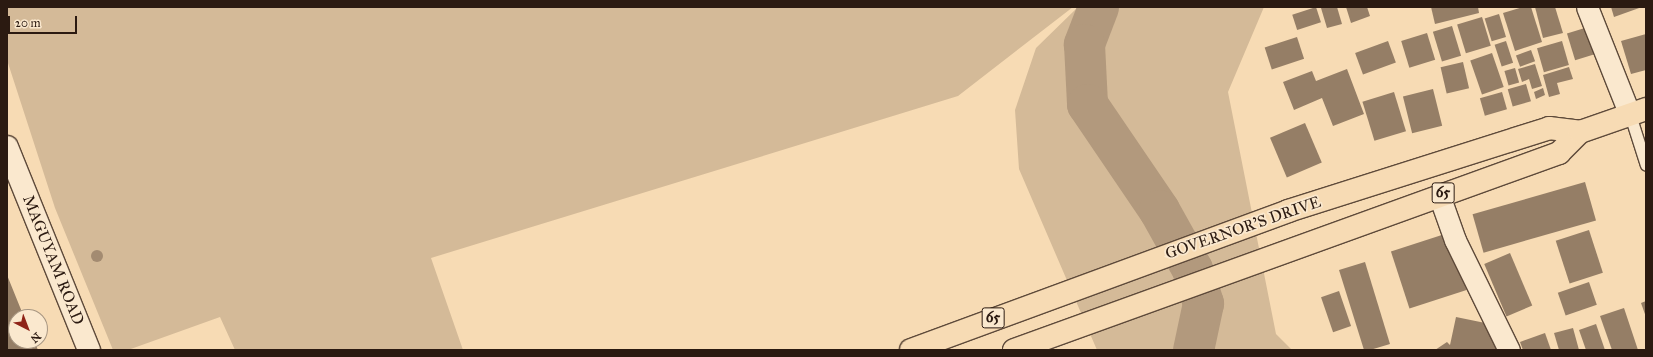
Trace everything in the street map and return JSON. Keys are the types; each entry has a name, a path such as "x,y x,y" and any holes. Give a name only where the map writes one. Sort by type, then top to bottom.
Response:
{"highway":[{"name":"GOVERNOR'S DRIVE","path":"1014,350 1300,249 1362,222 1559,153 1580,132 1638,112"},
{"name":"GOVERNOR'S DRIVE","path":"911,350 1075,287 1288,211 1550,128 1580,132"}],"main road":[{"name":"MAGUYAM ROAD","path":"7,147 89,350"}],"street":[{"path":"1587,7 1638,112"},
{"path":"1439,194 1455,240 1509,350"}],"lane":[{"path":"1638,112 1646,166"}],"shaded area":[{"path":"7,7 1073,7 958,96 431,258 463,350 235,350 220,317 128,350 113,350 55,208 7,60"},
{"path":"1078,7 1264,7 1228,92 1276,334 1292,350 1097,350 1019,169 1015,110 1036,48"}],"building":[{"path":"1316,7 1321,22 1297,30 1292,15"},
{"path":"1337,7 1342,24 1327,28 1321,8"},
{"path":"1346,7 1367,7 1370,16 1351,23"},
{"path":"1431,7 1478,7 1479,13 1435,24"},
{"path":"1523,7 1531,7 1542,42 1515,51 1503,13"},
{"path":"1535,7 1555,7 1563,33 1543,38"},
{"path":"1611,7 1642,7 1614,17"},
{"path":"1499,14 1506,37 1492,41 1485,18"},
{"path":"1482,17 1491,46 1466,53 1457,25"},
{"path":"1452,26 1461,56 1442,61 1433,32"},
{"path":"1588,27 1596,54 1575,60 1567,33"},
{"path":"1427,33 1435,60 1409,68 1401,41"},
{"path":"1646,34 1646,70 1631,74 1621,41"},
{"path":"1297,37 1304,59 1272,69 1265,48"},
{"path":"1388,41 1396,63 1363,75 1355,53"},
{"path":"1506,41 1513,63 1502,67 1495,45"},
{"path":"1562,41 1569,65 1544,72 1537,48"},
{"path":"1531,50 1535,61 1520,67 1516,55"},
{"path":"1492,53 1504,87 1482,95 1470,60"},
{"path":"1463,62 1469,88 1447,93 1441,67"},
{"path":"1535,64 1542,86 1532,89 1529,79 1522,82 1518,69"},
{"path":"1569,67 1573,79 1557,83 1560,94 1549,97 1543,75"},
{"path":"1515,68 1519,82 1509,85 1504,71"},
{"path":"1347,69 1364,114 1333,126 1322,98 1294,110 1283,82 1312,71 1316,81"},
{"path":"1526,84 1531,101 1513,107 1508,89"},
{"path":"1543,88 1545,95 1536,99 1534,92"},
{"path":"1433,89 1442,126 1412,133 1403,96"},
{"path":"1394,92 1406,131 1374,141 1362,102"},
{"path":"1502,92 1507,109 1485,116 1480,98"},
{"path":"1305,123 1322,163 1287,177 1270,138"},
{"path":"1585,182 1596,220 1484,253 1473,214"},
{"path":"1589,230 1603,273 1570,284 1556,241"},
{"path":"1448,233 1467,290 1409,309 1391,252"},
{"path":"1510,253 1532,305 1506,316 1484,264"},
{"path":"1365,262 1390,344 1370,350 1364,350 1339,270"},
{"path":"7,275 21,309 8,309 8,349 38,350 7,350"},
{"path":"1589,282 1597,305 1566,315 1558,293"},
{"path":"1339,291 1351,326 1333,332 1321,297"},
{"path":"1646,301 1646,317 1641,303"},
{"path":"1624,308 1638,350 1612,350 1600,316"},
{"path":"1456,317 1495,325 1504,350 1435,350 1447,342 1450,345"},
{"path":"1596,324 1605,350 1586,350 1579,330"},
{"path":"1573,328 1579,350 1559,350 1554,333"},
{"path":"1545,333 1551,350 1523,350 1520,342"}],"waterway":[{"path":"1098,7 1084,44 1087,104 1159,210 1192,269 1203,303 1193,350"}]}
